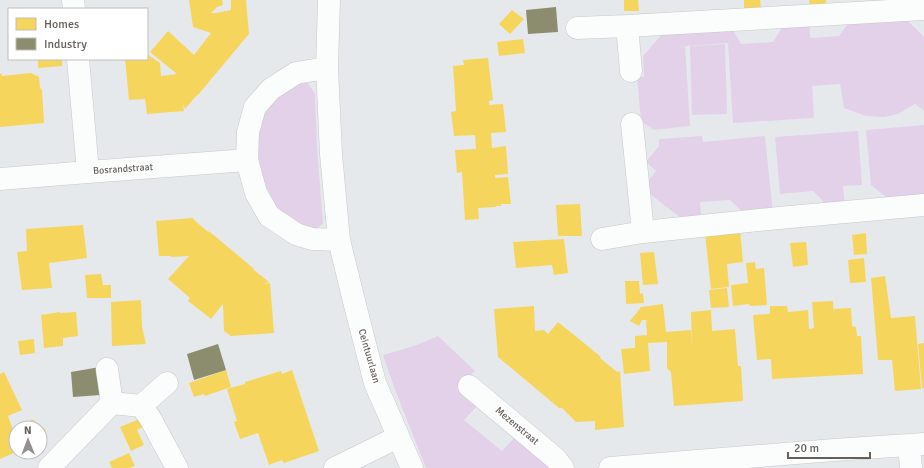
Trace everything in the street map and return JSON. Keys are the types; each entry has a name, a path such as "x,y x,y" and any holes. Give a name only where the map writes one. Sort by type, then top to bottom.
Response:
{"street":[{"name":"Ceintuurlaan","path":"329,0 327,68 331,154 339,240 375,383 412,468"},
{"path":"577,28 924,9"},
{"path":"627,26 631,71"},
{"path":"78,60 88,172"},
{"path":"327,68 296,73 271,89 256,107 248,132 247,160 256,193 269,216 296,234 312,239 339,240"},
{"path":"632,124 643,232"},
{"name":"Bosrandstraat","path":"0,179 247,160"},
{"path":"602,239 643,232 924,204"},
{"path":"107,369 112,403"},
{"path":"141,406 166,383"},
{"name":"Mezenstraat","path":"469,386 556,459 563,468"},
{"path":"112,403 141,406 150,418 177,468"},
{"path":"49,468 112,403"},
{"path":"335,468 398,437"},
{"path":"610,468 834,450 917,445 911,468"}],"shaded area":[{"path":"904,17 924,37 924,111 915,104 898,114 884,117 866,116 844,108 840,84 812,86 814,118 733,123 728,43 685,46 690,126 654,130 641,121 637,77 644,77 643,56 665,31 732,28 741,44 773,42 785,23 810,23 810,38 839,36 852,18"},
{"path":"725,44 727,114 692,115 690,46"},
{"path":"293,83 308,83 315,94 317,148 323,224 309,233 276,208 263,179 257,147 260,121 281,91"},
{"path":"924,125 924,196 890,200 871,185 866,130"},
{"path":"858,131 862,185 843,186 845,204 827,205 813,191 780,194 775,137"},
{"path":"702,136 703,142 765,136 773,212 745,214 730,200 700,202 701,218 685,221 646,191 646,184 656,171 646,162 659,146 659,139"},
{"path":"438,336 475,371 458,389 478,405 464,420 502,451 516,436 549,468 426,468 383,355 417,345"}],"building: Homes":[{"path":"189,0 222,0 223,5 217,7 211,13 216,13 231,10 231,0 246,0 249,34 198,95 185,109 183,104 184,111 147,114 145,99 129,100 125,60 148,60 148,55 160,63 161,76 177,74 150,52 168,31 194,55 211,33 193,27"},
{"path":"624,0 638,0 639,11 624,11"},
{"path":"744,0 760,0 761,8 744,9"},
{"path":"809,0 826,0 826,5 810,6"},
{"path":"512,10 524,19 510,34 499,24"},
{"path":"523,39 525,53 499,56 497,42"},
{"path":"488,58 493,100 489,101 489,105 503,104 506,132 491,133 492,148 506,146 508,174 495,175 495,178 508,177 511,204 501,204 501,206 496,207 478,208 479,219 465,220 462,172 457,173 455,150 476,149 475,135 454,136 451,112 456,111 453,66 464,65 463,60"},
{"path":"38,60 62,60 62,66 38,68"},
{"path":"2,73 2,76 31,73 39,77 40,88 42,90 44,123 0,127 0,74"},
{"path":"580,204 582,236 558,236 556,205"},
{"path":"193,218 269,282 263,284 270,283 274,333 231,336 224,331 223,304 211,319 188,301 190,298 168,279 189,256 159,256 156,221"},
{"path":"83,225 87,258 49,263 52,288 22,290 17,252 27,251 26,229"},
{"path":"740,230 743,262 727,264 729,287 711,289 705,233"},
{"path":"866,233 867,254 854,255 852,235"},
{"path":"564,239 568,273 554,275 552,265 516,268 513,242"},
{"path":"806,242 808,265 793,267 790,243"},
{"path":"654,252 658,284 643,285 640,253"},
{"path":"864,258 866,282 850,283 848,260"},
{"path":"755,262 756,269 764,268 767,305 750,306 749,304 733,306 731,285 748,283 746,263"},
{"path":"101,274 103,285 111,285 111,298 87,298 85,275"},
{"path":"885,276 891,318 915,316 921,389 895,391 892,360 878,360 871,278"},
{"path":"625,281 639,281 640,294 643,293 644,303 626,304"},
{"path":"727,288 729,307 711,308 709,290"},
{"path":"141,300 142,327 146,344 112,346 111,302"},
{"path":"833,301 834,315 834,309 851,308 852,326 856,327 857,336 861,336 863,374 772,379 771,359 757,360 753,315 770,313 770,306 787,306 788,312 808,310 809,329 814,328 812,302"},
{"path":"663,304 666,332 691,330 692,348 691,312 711,310 712,331 735,329 738,366 741,366 743,401 674,406 671,372 667,368 667,342 648,343 650,371 624,374 621,349 635,348 635,336 647,335 646,320 642,320 639,326 630,321 641,307"},
{"path":"534,306 535,331 544,330 548,334 558,322 617,372 620,371 624,427 595,430 595,421 576,422 562,408 559,408 498,357 494,309"},
{"path":"60,312 76,312 78,336 63,338 63,346 44,348 41,315"},
{"path":"34,339 35,353 20,355 18,341"},
{"path":"924,343 924,388 922,388 918,344"},
{"path":"226,370 231,387 205,396 204,394 194,397 189,383"},
{"path":"292,370 319,451 284,463 282,460 269,465 258,433 240,439 234,422 237,421 227,389 281,371 282,374"},
{"path":"4,372 22,410 8,416 9,420 8,420 8,456 0,459 0,374"},
{"path":"142,418 145,426 137,430 144,445 131,451 120,427"},
{"path":"129,453 135,466 130,468 112,468 109,462"}],"building: Industry":[{"path":"556,7 558,32 528,34 526,10"},
{"path":"218,344 226,370 194,380 187,354"},
{"path":"100,367 100,395 73,397 71,372"}]}
